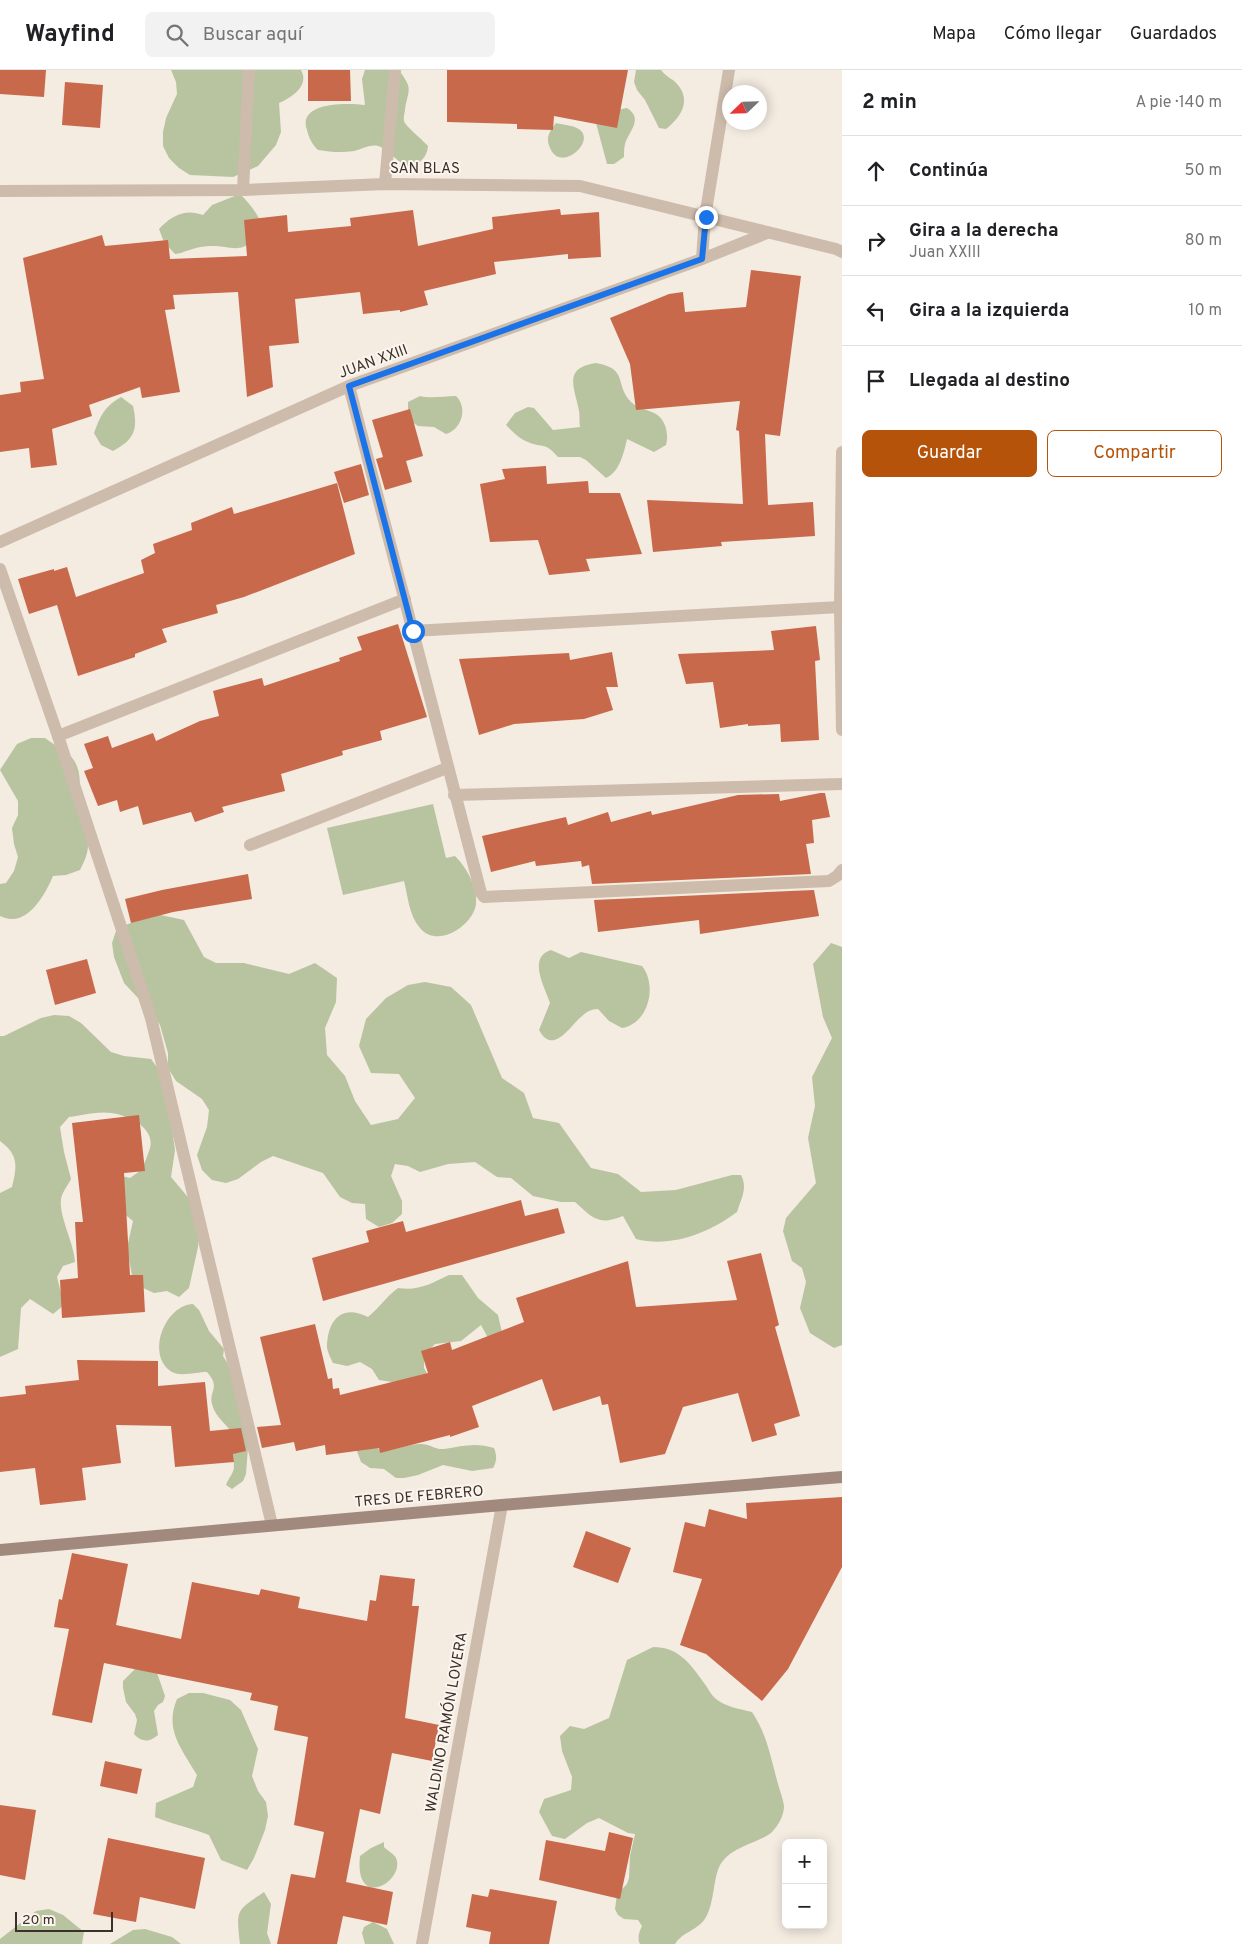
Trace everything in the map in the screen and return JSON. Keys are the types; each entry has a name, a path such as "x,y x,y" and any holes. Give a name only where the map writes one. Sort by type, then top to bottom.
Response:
{"street":[{"path":"243,190 249,70"},
{"path":"385,184 395,70"},
{"path":"702,259 706,217 729,70"},
{"name":"SAN BLAS","path":"0,191 243,190 385,184 580,186 842,252"},
{"name":"JUAN XXIII","path":"0,542 349,386 702,259 767,232"},
{"path":"349,386 454,795 481,893 484,896 829,881 842,870"},
{"path":"842,452 840,607 842,730"},
{"path":"0,569 152,1018 272,1525"},
{"path":"58,736 405,599"},
{"path":"413,631 840,607"},
{"path":"250,845 448,768"},
{"path":"454,795 842,784"},
{"name":"TRES DE FEBRERO","path":"0,1550 842,1477"},
{"name":"WALDINO RAMÓN LOVERA","path":"422,1944 502,1505"}],"green space":[{"path":"171,70 301,70 303,81 294,95 279,103 281,132 276,145 258,166 233,177 190,175 169,158 163,146 166,118 177,94 176,82"},
{"path":"365,70 399,70 408,85 409,92 404,121 428,146 425,157 411,168 378,146 369,146 349,152 318,150 310,138 306,121 310,114 317,109 337,104 365,105 362,79"},
{"path":"636,70 661,70 679,86 683,93 684,100 681,112 666,129 659,128 645,100 637,90 634,82"},
{"path":"627,108 632,112 635,121 625,144 624,157 614,164 607,164 596,123 602,113"},
{"path":"556,123 577,128 582,132 584,137 583,143 574,154 561,157 555,155 550,148 549,134"},
{"path":"240,194 254,210 264,229 248,245 235,248 201,247 175,254 164,242 159,229 168,220 179,214 190,212 203,215 212,205"},
{"path":"596,363 613,369 620,378 623,389 631,402 637,407 653,412 659,417 667,432 666,445 654,452 627,439 618,466 606,478 586,460 580,457 558,457 547,447 522,439 506,425 515,413 528,407 534,408 553,430 580,427 573,380 578,369"},
{"path":"420,396 456,396 462,406 462,418 456,428 446,434 434,427 418,426 412,422 408,402"},
{"path":"121,397 133,406 135,427 130,438 113,451 101,445 94,433 98,421 104,412"},
{"path":"31,738 45,738 65,751 75,762 88,834 88,848 86,858 80,870 66,875 53,876 45,893 33,909 26,915 9,919 0,916 0,884 6,883 14,871 18,857 12,828 18,815 18,801 0,770 17,744"},
{"path":"433,804 446,858 455,856 463,866 473,884 476,898 473,912 461,927 453,932 436,936 427,934 416,923 409,906 404,881 343,895 327,828"},
{"path":"156,914 184,920 204,957 216,963 244,963 289,974 315,963 337,978 336,1002 325,1028 327,1055 345,1076 355,1101 371,1125 398,1119 415,1098 399,1074 371,1073 359,1046 366,1019 386,998 408,985 425,982 451,987 471,1005 502,1078 524,1093 533,1118 559,1123 591,1168 618,1174 641,1192 676,1190 732,1175 741,1175 744,1189 737,1212 726,1220 689,1237 663,1242 649,1241 636,1239 623,1216 607,1220 596,1219 575,1202 561,1202 533,1196 511,1178 497,1177 475,1162 448,1164 420,1172 408,1166 395,1164 391,1176 402,1201 402,1214 392,1223 379,1227 366,1219 365,1204 352,1203 340,1197 323,1173 273,1156 261,1162 238,1179 226,1183 212,1180 202,1170 197,1155 207,1127 209,1110 202,1099 176,1081 168,1068 168,1053 160,1025 152,1013 124,983 114,957 112,943 117,928"},
{"path":"831,943 842,947 842,1345 834,1348 810,1333 800,1308 806,1282 802,1268 792,1261 783,1231 786,1218 816,1183 808,1138 815,1106 812,1077 832,1038 823,1017 813,964"},
{"path":"551,950 569,958 581,952 642,966 647,974 650,993 644,1012 631,1025 622,1028 609,1021 598,1009 589,1011 556,1040 544,1037 539,1030 550,1003 539,966 540,959"},
{"path":"54,1015 69,1016 81,1023 111,1052 124,1056 151,1059 159,1070 169,1108 175,1150 171,1177 197,1208 200,1221 198,1247 189,1288 179,1297 167,1291 154,1293 141,1287 132,1275 127,1248 133,1221 122,1212 117,1175 130,1178 140,1170 149,1151 151,1143 149,1136 140,1124 118,1114 101,1112 69,1117 60,1127 71,1179 62,1195 61,1207 75,1262 63,1266 57,1277 64,1305 53,1314 30,1299 21,1308 18,1349 0,1357 0,1193 12,1187 15,1161 11,1151 0,1141 0,1036 4,1036 41,1018"},
{"path":"449,1275 462,1275 478,1298 498,1315 504,1341 495,1351 481,1325 461,1341 435,1344 424,1355 424,1368 430,1379 392,1382 379,1380 372,1369 360,1362 347,1366 333,1363 327,1348 330,1330 337,1317 350,1312 368,1317 398,1288 418,1288"},
{"path":"193,1304 199,1310 209,1331 224,1349 223,1356 231,1369 248,1447 246,1474 243,1481 232,1489 226,1485 234,1468 231,1436 229,1429 213,1408 211,1399 214,1385 211,1377 207,1372 184,1374 172,1372 164,1364 160,1354 159,1343 167,1321 183,1307"},
{"path":"374,1441 381,1453 416,1444 424,1444 441,1449 481,1445 494,1448 496,1461 493,1468 472,1471 443,1465 418,1475 396,1478 384,1469 370,1468 361,1462 354,1443"},
{"path":"653,1647 670,1650 683,1658 720,1702 752,1712 765,1738 784,1806 780,1821 771,1833 739,1848 722,1862 717,1873 711,1904 706,1917 703,1922 682,1936 675,1944 640,1944 639,1935 642,1926 638,1920 624,1919 618,1915 615,1909 617,1894 627,1884 629,1878 630,1856 635,1834 628,1833 599,1818 587,1823 565,1839 552,1836 539,1812 544,1799 571,1790 572,1777 562,1751 560,1736 570,1726 584,1729 609,1718 627,1660"},
{"path":"136,1668 156,1670 165,1696 163,1702 154,1711 158,1735 149,1740 140,1739 134,1734 137,1720 126,1702 123,1688 123,1681"},
{"path":"189,1693 203,1693 230,1700 241,1710 258,1749 252,1776 258,1791 266,1802 268,1816 265,1830 247,1870 221,1860 209,1835 155,1817 156,1803 193,1787 197,1775 176,1739 173,1720 177,1699"},
{"path":"384,1842 384,1847 396,1858 397,1867 394,1875 387,1882 380,1887 371,1887 364,1883 360,1873 360,1856"},
{"path":"264,1892 271,1904 267,1933 271,1944 240,1944 238,1917 240,1912 248,1903"},
{"path":"49,1909 63,1915 84,1932 82,1944 0,1944 0,1939 36,1911"},
{"path":"373,1922 387,1929 394,1944 365,1944 362,1933 364,1927"},
{"path":"145,1929 172,1937 181,1944 110,1944 133,1930"}],"building":[{"path":"0,70 46,70 44,97 0,94"},
{"path":"308,70 350,70 351,101 308,101"},
{"path":"447,70 628,70 617,128 554,116 553,130 517,129 517,124 447,122"},
{"path":"65,82 103,85 100,128 62,125"},
{"path":"560,209 561,215 599,212 601,257 568,259 568,254 494,262 496,274 424,291 428,305 400,312 400,310 363,314 360,292 295,299 299,343 269,346 273,387 247,397 238,292 173,295 175,309 165,310 180,392 142,398 140,387 89,405 92,416 52,429 57,465 31,468 29,448 0,452 0,395 21,392 20,382 44,379 23,258 102,235 105,246 168,240 170,259 247,256 244,220 287,215 288,232 351,226 350,218 413,210 418,246 493,229 492,217"},
{"path":"751,270 801,276 780,436 765,434 768,505 813,502 815,536 721,542 722,546 653,552 647,500 743,504 739,431 736,430 740,401 636,410 630,364 610,318 669,294 683,292 685,312 746,307"},
{"path":"410,409 423,456 406,461 412,482 385,490 376,459 383,457 372,420"},
{"path":"361,464 369,495 344,503 334,472"},
{"path":"546,466 547,484 588,481 589,493 620,493 642,554 586,559 590,571 549,575 538,540 490,542 480,484 505,479 502,469"},
{"path":"337,483 355,554 244,597 216,605 218,613 162,629 167,642 135,654 135,657 78,676 57,605 29,614 18,579 67,567 76,597 144,573 141,560 155,553 153,544 192,530 191,523 232,507 234,514"},
{"path":"398,624 427,717 380,731 382,740 342,751 343,755 281,774 285,791 222,807 224,812 195,822 191,812 143,825 138,806 120,812 117,800 98,806 84,771 93,768 84,744 108,736 112,748 153,733 156,741 200,721 219,716 213,691 262,678 264,686 340,661 339,658 362,650 357,637"},
{"path":"816,626 820,660 815,661 819,740 781,742 780,724 748,726 748,724 720,728 713,682 686,684 678,654 774,650 771,631"},
{"path":"612,652 618,687 606,687 613,710 584,719 514,724 479,735 459,659 569,653 570,660"},
{"path":"825,793 830,817 812,820 814,843 806,844 811,874 592,884 589,865 582,867 581,861 536,866 535,861 491,872 482,836 566,817 568,825 608,812 611,822 651,811 652,815 738,795 779,794 780,801"},
{"path":"248,874 252,899 173,912 131,923 125,899"},
{"path":"814,890 819,916 700,934 699,920 598,932 594,900"},
{"path":"87,959 96,993 55,1005 46,970"},
{"path":"139,1115 145,1171 124,1173 130,1275 143,1275 145,1312 62,1318 60,1280 78,1278 75,1222 83,1222 72,1123"},
{"path":"521,1200 525,1216 558,1208 565,1233 323,1301 312,1258 369,1242 366,1231 403,1221 406,1232"},
{"path":"761,1253 779,1325 775,1327 800,1416 774,1424 777,1435 752,1442 738,1393 683,1407 665,1454 620,1463 608,1404 602,1405 600,1396 553,1411 542,1379 472,1406 479,1427 450,1437 450,1435 380,1453 379,1448 326,1455 325,1445 296,1451 294,1442 262,1448 257,1427 281,1425 260,1337 315,1324 328,1379 332,1378 333,1389 339,1388 340,1395 428,1373 421,1351 450,1342 452,1350 524,1322 516,1298 628,1261 636,1307 737,1300 727,1261"},
{"path":"77,1360 158,1361 158,1386 205,1382 210,1431 241,1428 246,1451 233,1454 234,1462 175,1467 171,1426 116,1425 121,1463 82,1468 86,1500 40,1505 35,1468 0,1472 0,1397 26,1394 25,1386 79,1380"},
{"path":"842,1497 842,1567 788,1669 762,1701 706,1654 680,1645 702,1579 673,1572 685,1522 705,1527 709,1509 747,1519 746,1503"},
{"path":"586,1531 631,1548 618,1583 573,1567"},
{"path":"72,1553 128,1564 116,1625 181,1639 192,1582 259,1595 261,1589 300,1597 298,1608 367,1621 370,1600 376,1601 380,1575 415,1579 412,1606 419,1606 405,1718 439,1725 432,1761 392,1753 380,1814 360,1809 346,1882 393,1892 387,1925 343,1916 337,1944 277,1944 291,1874 315,1878 324,1832 294,1825 308,1737 274,1730 278,1706 250,1700 252,1693 104,1663 92,1723 52,1715 69,1629 54,1627 59,1599 62,1600"},
{"path":"105,1761 142,1769 137,1794 100,1786"},
{"path":"0,1805 36,1810 25,1880 0,1875"},
{"path":"609,1832 633,1838 620,1899 539,1880 546,1840 605,1851"},
{"path":"108,1838 205,1858 195,1909 140,1897 136,1922 93,1914"},
{"path":"490,1889 557,1901 549,1944 489,1944 491,1932 466,1927 472,1894 488,1897"}],"route":[{"path":"413,631 349,386 702,259 706,217"}]}
